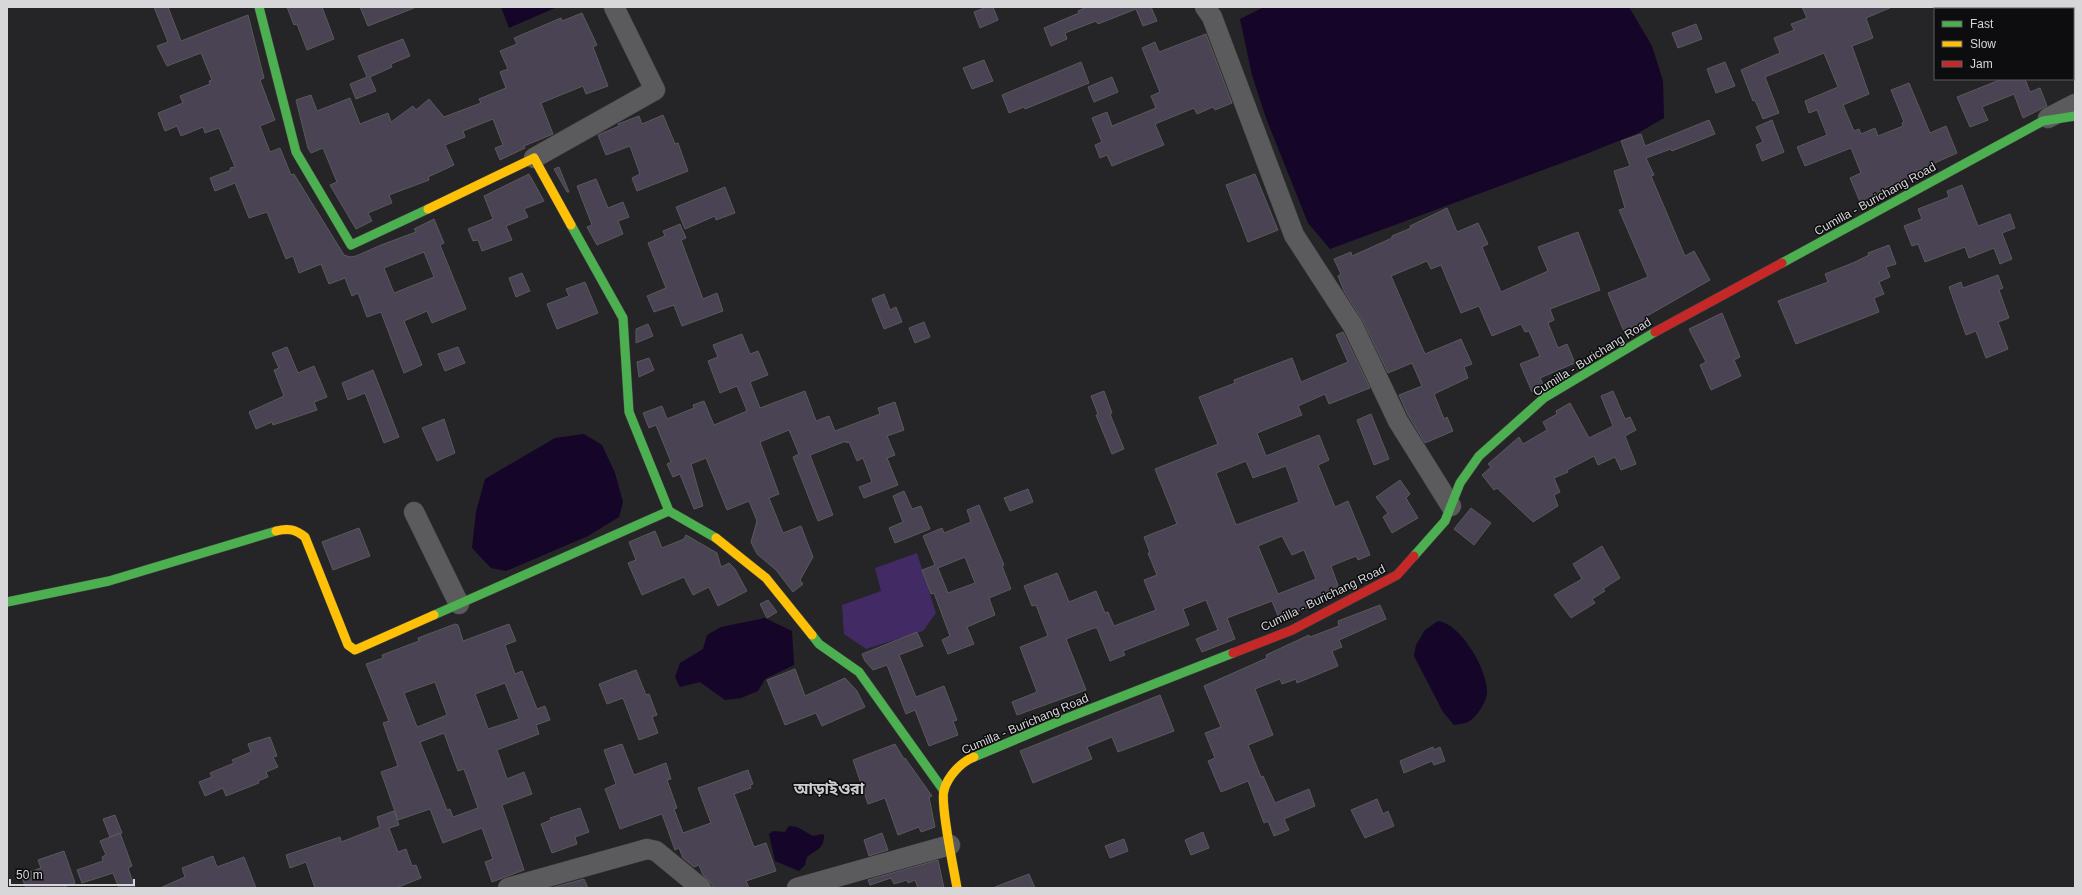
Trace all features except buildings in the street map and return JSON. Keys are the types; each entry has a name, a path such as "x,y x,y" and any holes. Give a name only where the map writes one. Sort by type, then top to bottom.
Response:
{"street":[{"path":"259,7 296,152 351,245 534,158 655,90 614,7"},
{"path":"1205,7 1212,17 1294,235 1353,326 1398,422 1450,506"},
{"path":"2043,121 2075,104"},
{"name":"Cumilla - Burichang Road","path":"944,791 952,776 964,761 1062,720 1292,630 1397,575 1445,521 1460,483 1479,456 1544,398 1636,342 2043,121 2075,116"},
{"path":"534,158 623,318 629,412 669,511 724,543 766,578 819,644 859,672 944,791 956,888"},
{"path":"7,602 109,581 284,529 296,530 305,538 348,645 355,650 669,511"},
{"path":"414,512 459,604"},
{"path":"797,888 950,845"},
{"path":"508,888 647,849 656,851 701,888"}],"shaded area":[{"path":"501,7 557,7 509,28"},
{"path":"1264,7 1629,7 1652,46 1663,81 1664,118 1638,133 1586,154 1330,249 1308,223 1266,118 1252,75 1240,19"},
{"path":"584,434 602,445 615,473 623,502 619,517 588,536 506,571 491,568 472,548 476,512 485,479 555,438"},
{"path":"917,553 936,613 923,631 866,649 844,634 842,605 881,591 875,568"},
{"path":"765,618 792,631 794,665 765,679 758,691 741,698 725,700 700,682 680,687 675,677 680,663 703,649 707,635 721,627"},
{"path":"1438,621 1447,624 1455,630 1471,648 1486,681 1487,694 1481,709 1474,718 1465,723 1454,725 1443,712 1414,656 1416,645 1425,630"},
{"path":"789,826 797,827 813,836 824,835 824,840 821,846 807,857 805,865 799,871 775,861 769,834 773,831 785,832"}],"traffic: fast":[{"path":"259,7 296,152 351,245 428,209"},
{"path":"1782,263 2043,121 2075,116"},
{"path":"571,225 623,318 629,412 669,511 716,538"},
{"path":"1414,556 1445,521 1460,483 1479,456 1544,398 1655,332"},
{"path":"434,615 669,511"},
{"path":"7,602 109,581 276,531"},
{"path":"812,635 819,644 859,672 944,791"},
{"path":"974,757 1062,720 1233,653"}],"traffic: slow":[{"path":"428,209 534,158 571,225"},
{"path":"276,531 291,530 298,532 305,537 348,645 355,650 434,615"},
{"path":"716,538 766,578 812,635"},
{"path":"957,888 943,797 946,785 952,775 964,762 974,757"}],"traffic: jam":[{"path":"1655,332 1782,263"},
{"path":"1233,653 1292,630 1397,575 1414,556"}],"district":[{"name":"আড়াইওরা","path":"829,788"}]}
